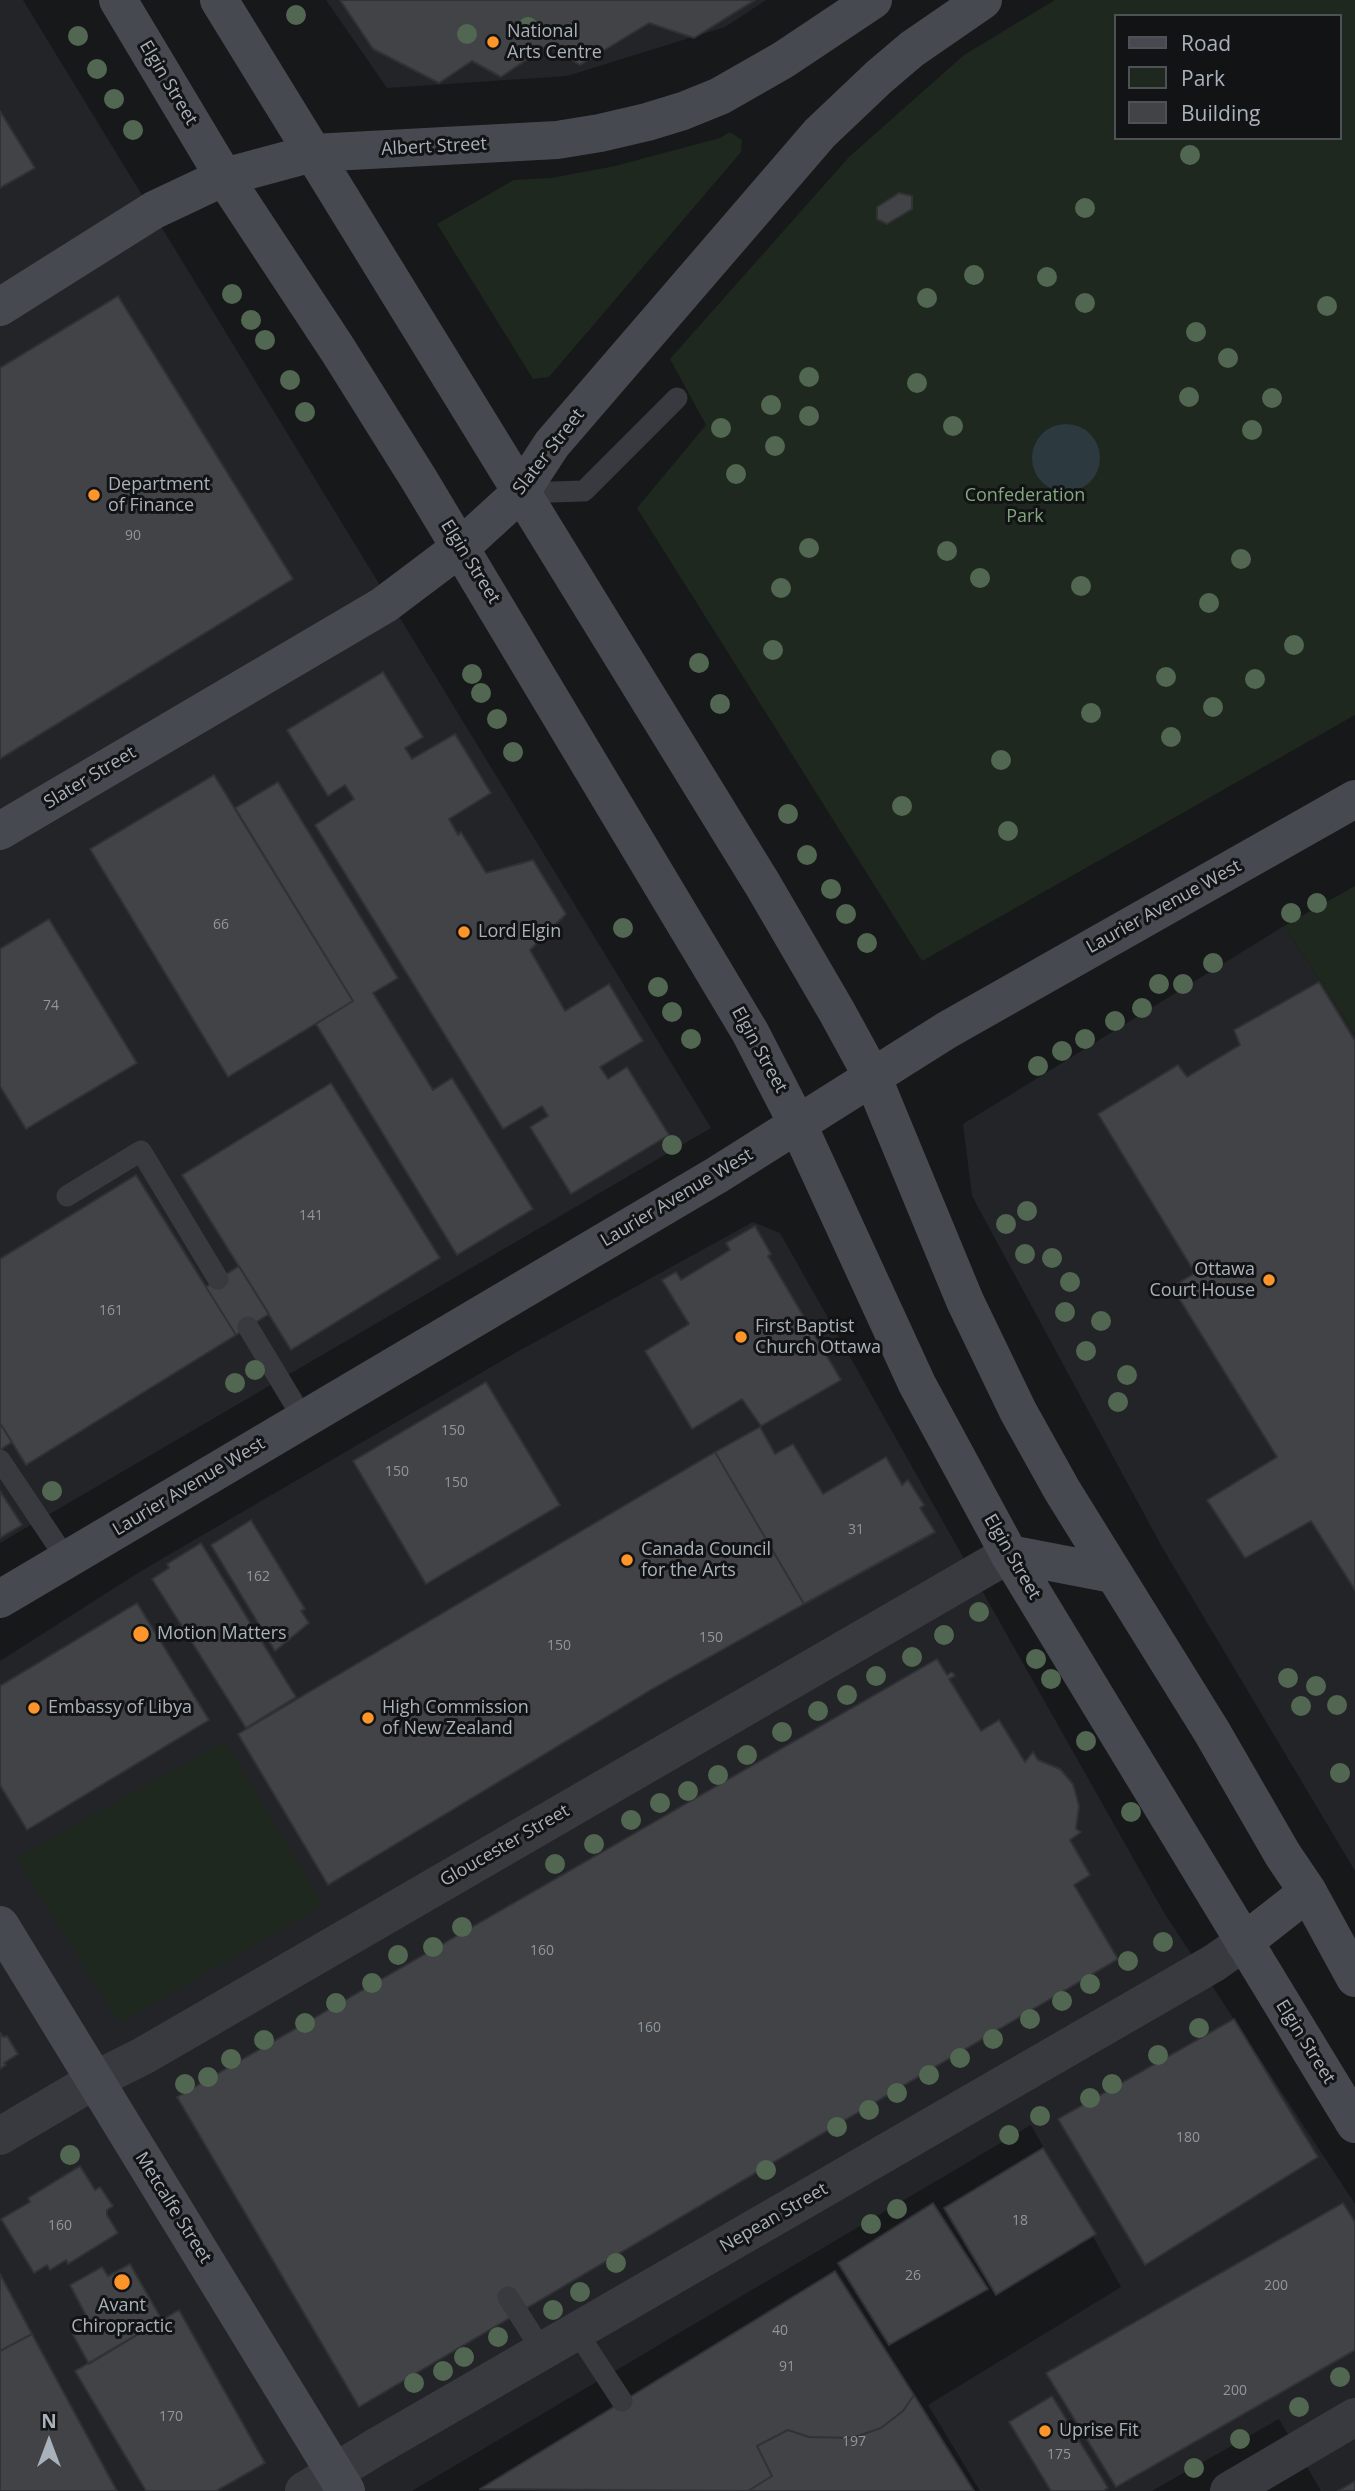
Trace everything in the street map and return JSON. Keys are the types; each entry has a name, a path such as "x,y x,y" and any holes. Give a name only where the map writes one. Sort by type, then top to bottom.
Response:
{"main road":[{"name":"Elgin Street","path":"118,0 225,177 338,350 461,547 750,1032 798,1125 917,1384 1009,1554 1355,2124"},
{"path":"219,0 763,885 872,1076 989,1353 1062,1490 1212,1732 1308,1892 1355,1978"},
{"name":"Albert Street","path":"0,307 154,210 225,177 313,153 557,140 647,122 720,96 783,60 873,0"},
{"name":"Slater Street","path":"0,831 384,605 461,547 520,493 552,444 820,133 912,49 983,0"},
{"name":"Laurier Avenue West","path":"0,1599 798,1125 964,1020 1355,799"},
{"path":"1009,1554 1113,1574"},
{"path":"1244,1942 1308,1892"},
{"name":"Metcalfe Street","path":"0,1925 95,2080 328,2485"}],"street":[{"name":"Gloucester Street","path":"0,2136 95,2080 143,2056 1009,1554"},
{"name":"Nepean Street","path":"328,2485 543,2352 1214,1963 1244,1942"},
{"path":"1229,2491 1355,2417"}],"lane":[{"path":"520,493 584,491 677,398"},
{"path":"67,1196 141,1152 218,1279"},
{"path":"248,1327 304,1420"},
{"path":"0,1460 67,1560"},
{"path":"508,2297 543,2352"},
{"path":"578,2332 622,2401"}],"shaded area":[{"path":"0,0 23,0 711,1128 0,1543"},
{"name":"National Arts Centre","path":"326,0 766,0 725,27 567,76 387,88"},
{"path":"1066,424 1079,427 1090,434 1097,445 1100,458 1097,471 1090,482 1079,489 1066,492 1053,489 1042,482 1035,471 1032,458 1035,445 1042,434 1053,427"},
{"path":"1284,926 1355,1034 1355,1871 1162,1547 972,1196 963,1124"},
{"path":"753,1222 780,1233 1163,1911 1355,2204 1355,2491 1321,2491 1279,2419 1152,2491 980,2491 928,2405 1121,2287 1031,2125 412,2491 0,2491 0,1661 141,1571 515,1353"}],"green space":[{"name":"Confederation Park","path":"1055,0 1355,0 1355,715 922,961 637,508 706,425 670,359 849,157 964,55"},
{"path":"730,132 742,140 741,152 549,377 533,379 437,224 514,180 551,178 615,166 720,138"},
{"path":"1355,886 1355,1034 1284,926"},
{"path":"225,1741 323,1905 120,2023 16,1858"}],"building":[{"name":"National Arts Centre","path":"340,0 755,0 694,38 649,23 580,65 547,46 501,77 472,61 439,83 373,49"},
{"path":"0,111 35,168 0,188"},
{"path":"899,193 912,196 912,209 887,224 877,219 877,207"},
{"path":"118,296 293,579 0,759 0,368"},
{"name":"Lord Elgin","path":"383,672 423,737 405,748 412,759 455,734 491,793 449,819 458,835 461,832 486,873 533,860 566,914 530,950 565,1011 609,984 643,1041 600,1067 608,1079 627,1067 669,1135 571,1194 530,1127 548,1116 542,1106 503,1129 315,825 354,799 345,785 328,796 287,730"},
{"path":"214,775 353,1001 228,1077 90,849"},
{"path":"278,782 398,978 373,993 433,1090 452,1078 533,1209 457,1255 316,1024 353,1001 235,808"},
{"path":"49,919 137,1063 26,1129 0,1086 0,949"},
{"name":"Ottawa Court House","path":"1319,982 1355,1041 1355,1590 1311,1521 1245,1558 1207,1500 1277,1457 1172,1287 1195,1273 1098,1114 1178,1065 1187,1077 1240,1045 1234,1030"},
{"path":"331,1083 440,1258 291,1350 182,1175"},
{"path":"136,1175 236,1335 26,1465 0,1423 0,1259"},
{"name":"First Baptist Church Ottawa","path":"755,1226 771,1254 768,1256 841,1380 761,1426 742,1399 692,1429 645,1351 689,1324 662,1280 676,1272 681,1280 730,1250 726,1243"},
{"path":"239,1266 269,1314 236,1335 206,1287"},
{"path":"486,1382 560,1505 426,1584 353,1461"},
{"path":"0,1423 12,1442 0,1450"},
{"path":"760,1427 775,1454 793,1444 823,1494 886,1457 902,1485 908,1480 924,1505 920,1508 935,1532 804,1604 715,1452"},
{"path":"715,1452 804,1604 654,1688 328,1885 238,1734"},
{"path":"0,1491 22,1525 0,1538"},
{"path":"251,1520 305,1609 301,1611 309,1623 275,1651 211,1545"},
{"path":"201,1543 296,1697 246,1728 152,1579 169,1568 167,1564"},
{"path":"137,1603 209,1720 27,1830 0,1785 0,1686"},
{"path":"937,1659 947,1675 952,1672 955,1676 949,1679 981,1731 999,1720 1025,1762 1033,1752 1038,1760 1060,1769 1073,1784 1079,1806 1076,1829 1081,1832 1070,1840 1090,1875 1074,1885 1118,1959 359,2407 177,2097"},
{"path":"1234,2019 1318,2157 1145,2265 1058,2119"},
{"path":"0,2032 3,2037 7,2036 18,2054 0,2069"},
{"path":"1043,2148 1096,2234 996,2295 944,2208"},
{"path":"80,2166 95,2190 100,2187 113,2206 107,2210 107,2215 118,2233 68,2264 66,2260 50,2270 47,2265 34,2273 1,2219 30,2202 28,2198"},
{"path":"933,2203 988,2289 889,2345 838,2263"},
{"path":"1343,2203 1355,2222 1355,2350 1116,2487 1046,2373"},
{"path":"130,2264 162,2320 89,2364 73,2335 91,2325 70,2285 102,2267 108,2276"},
{"path":"835,2271 914,2395 903,2411 881,2428 852,2438 809,2437 788,2430 757,2446 772,2476 748,2491 480,2489"},
{"path":"0,2274 32,2334 0,2351"},
{"path":"179,2310 265,2463 216,2491 146,2491 75,2371"},
{"path":"32,2334 117,2491 0,2491 0,2351"},
{"path":"914,2395 974,2491 748,2491 772,2476 757,2446 788,2430 809,2437 852,2438 881,2428 903,2411"},
{"path":"1052,2396 1108,2488 1103,2491 1051,2491 1009,2422"},
{"path":"1355,2481 1355,2491 1338,2491"}],"place":[{"name":"National Arts Centre","path":"493,42"},
{"name":"Department of Finance","path":"94,495"},
{"name":"Lord Elgin","path":"464,932"},
{"name":"Ottawa Court House","path":"1269,1280"},
{"name":"First Baptist Church Ottawa","path":"741,1337"},
{"name":"Canada Council for the Arts","path":"627,1560"},
{"name":"Motion Matters","path":"141,1634"},
{"name":"Embassy of Libya","path":"34,1708"},
{"name":"High Commission of New Zealand","path":"368,1718"},
{"name":"Avant Chiropractic","path":"122,2282"},
{"name":"Uprise Fit","path":"1045,2431"}]}
